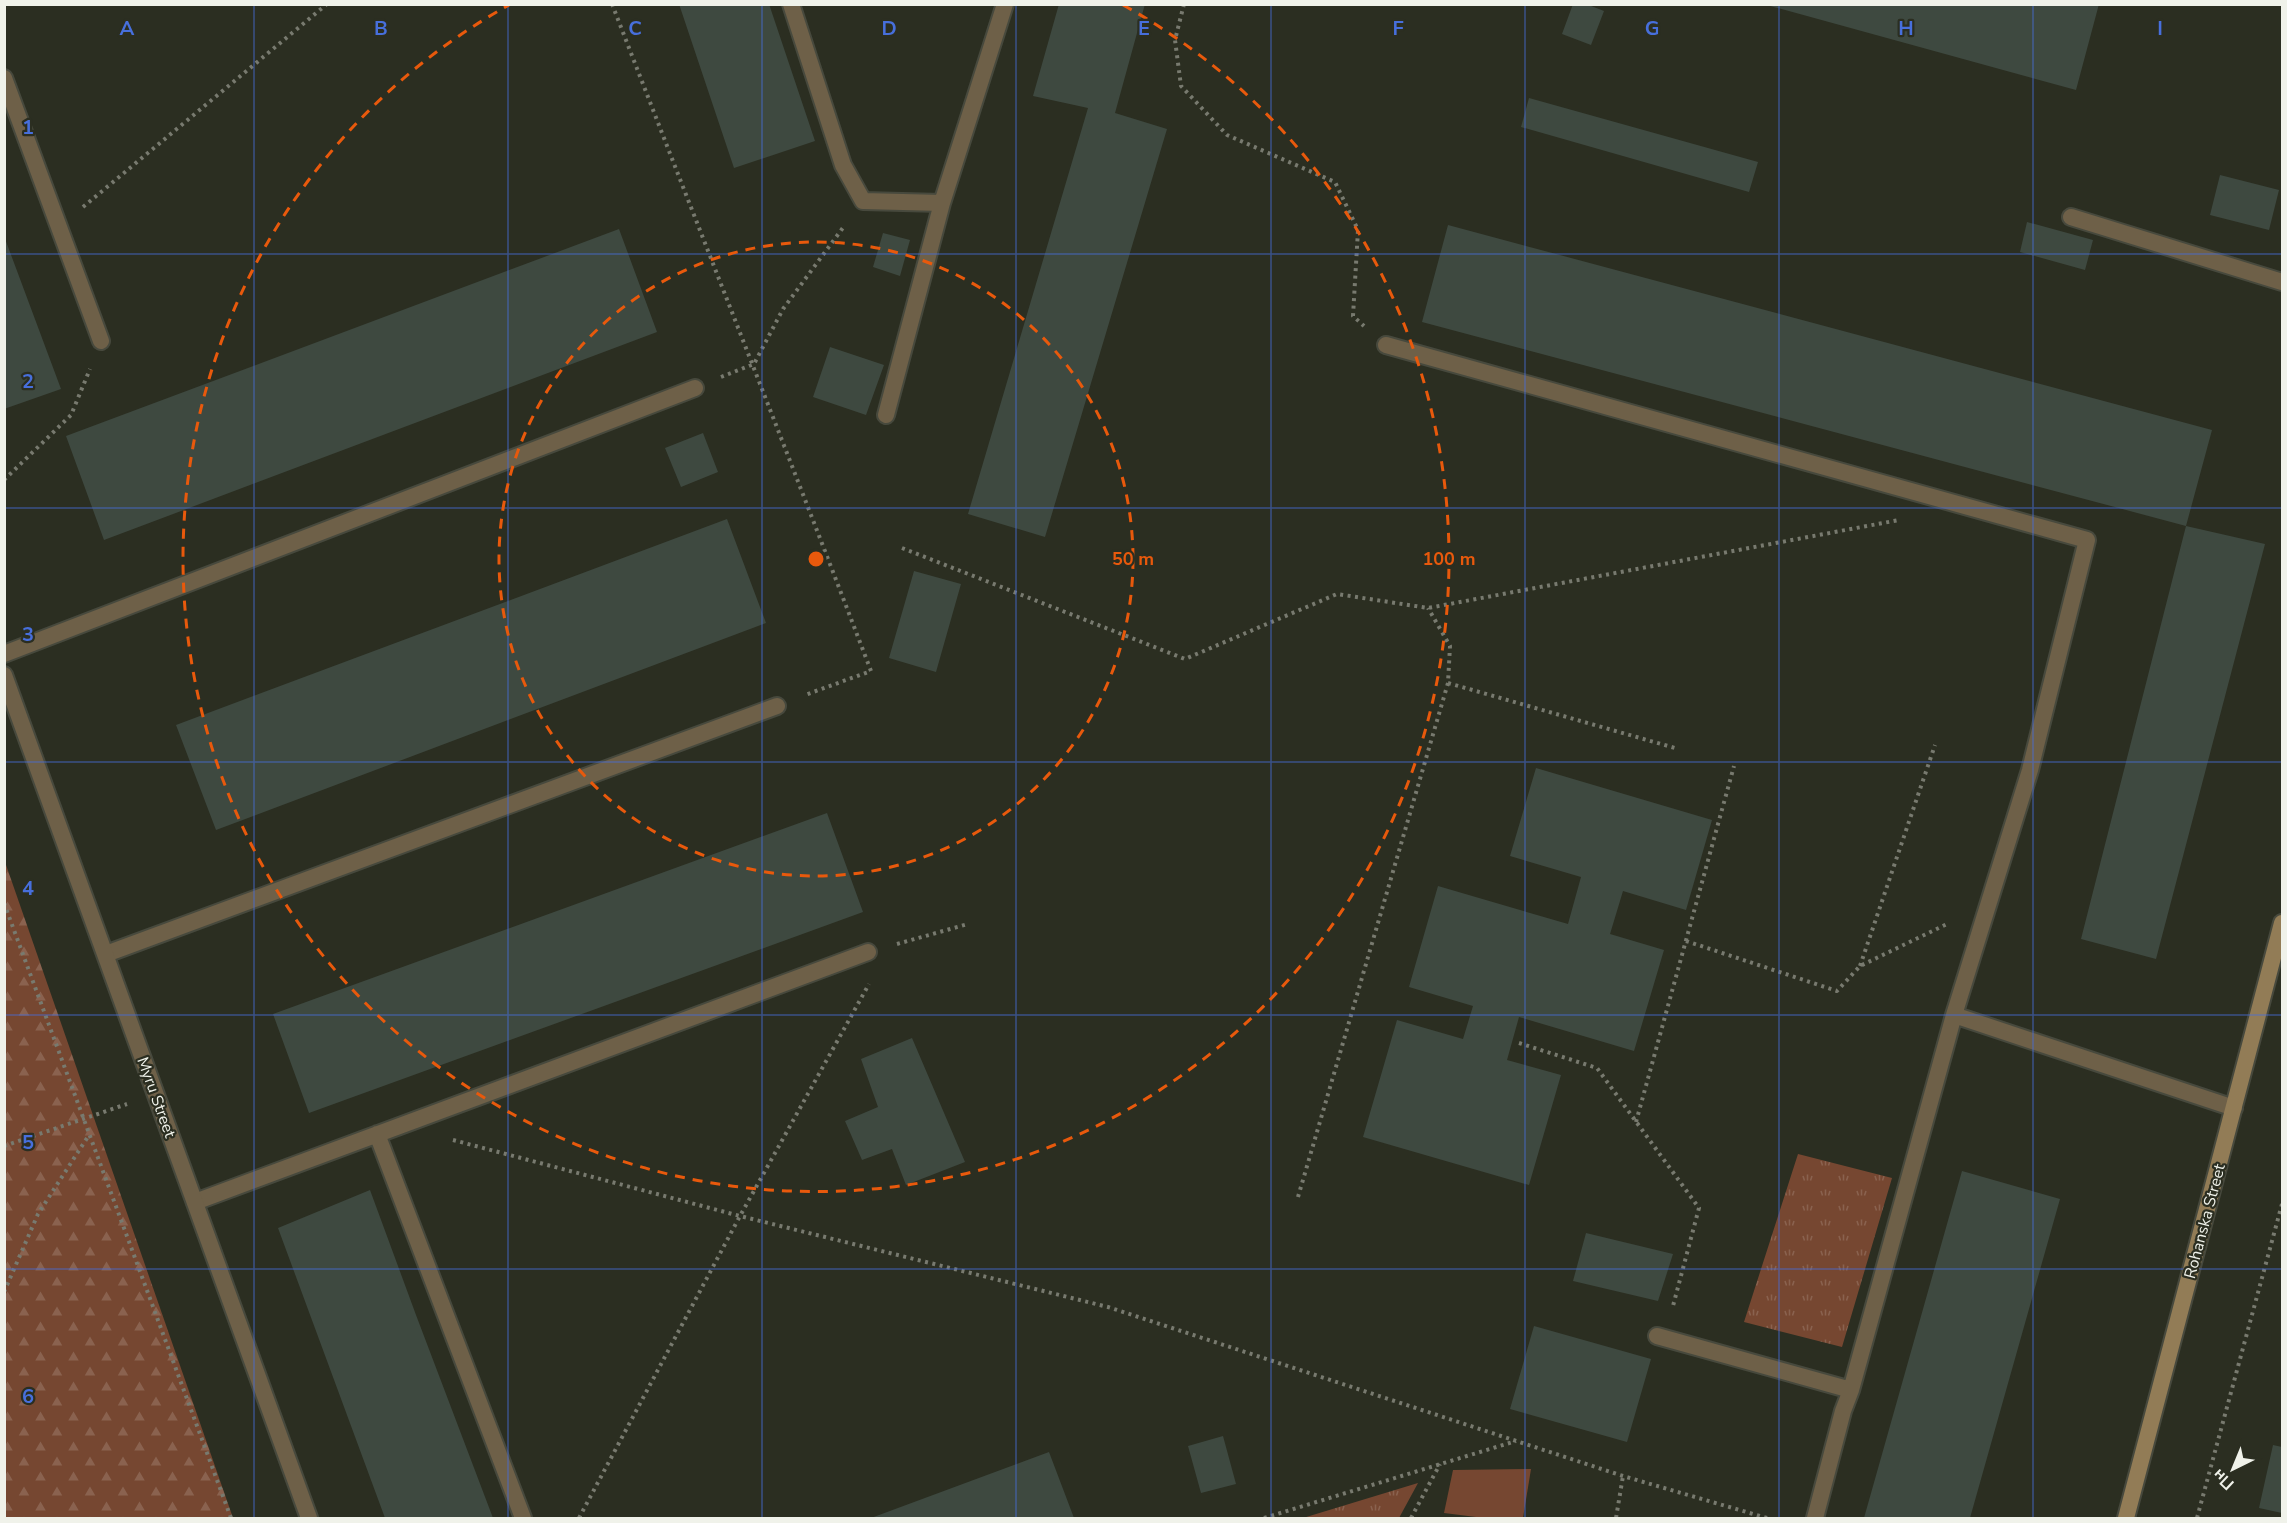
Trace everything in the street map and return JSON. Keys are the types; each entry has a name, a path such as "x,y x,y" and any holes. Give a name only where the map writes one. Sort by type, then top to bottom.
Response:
{"main road":[{"name":"Rohanska Street","path":"2126,1518 2283,923"}],"street":[{"path":"791,4 843,165 863,201 942,203"},
{"path":"886,415 942,203 1005,4"},
{"path":"4,78 101,341"},
{"path":"2071,217 2283,282"},
{"path":"1386,345 2087,540 2030,770 1954,1015 1815,1518"},
{"path":"4,654 696,388"},
{"name":"Myru Street","path":"4,675 309,1518"},
{"path":"106,954 777,706"},
{"path":"195,1202 868,952"},
{"path":"1954,1015 2234,1108"},
{"path":"377,1134 523,1518"},
{"path":"1657,1336 1851,1390"}],"path":[{"path":"59,226 327,4"},
{"path":"612,4 872,671 777,706"},
{"path":"1184,4 1174,40 1181,86 1227,135 1335,182 1358,230 1353,316 1386,345"},
{"path":"754,364 783,309 863,201"},
{"path":"4,480 71,415 101,341"},
{"path":"902,548 1185,659 1337,594 1428,608 1910,518"},
{"path":"1298,1197 1448,683 1450,646 1428,608"},
{"path":"1448,683 1675,748"},
{"path":"1860,966 1935,745"},
{"path":"1636,1122 1734,766"},
{"path":"4,903 231,1518"},
{"path":"1686,941 1837,991 1860,966 1988,905"},
{"path":"868,952 968,924"},
{"path":"579,1518 740,1216 873,977"},
{"path":"1519,1043 1597,1068 1699,1208 1673,1306"},
{"path":"4,1146 84,1119"},
{"path":"399,1126 740,1216 1108,1307 1623,1476 1767,1518"},
{"path":"4,1292 38,1214 90,1134"},
{"path":"2197,1518 2283,1204"},
{"path":"1264,1518 1516,1441"},
{"path":"1412,1518 1440,1464"},
{"path":"1617,1518 1623,1476"}],"green space":[{"path":"5,862 233,1518 5,1518"},
{"path":"1798,1154 1892,1178 1842,1347 1744,1322"},
{"path":"1531,1469 1523,1518 1484,1518 1444,1513 1453,1470"},
{"path":"1418,1483 1399,1518 1303,1518"}],"building":[{"path":"679,4 769,4 815,141 734,168"},
{"path":"1059,4 1145,4 1115,113 1167,129 1045,537 968,514 1088,108 1033,96"},
{"path":"1573,4 1586,4 1604,11 1591,45 1562,34"},
{"path":"1763,4 2099,4 2076,90"},
{"path":"1529,98 1758,162 1749,192 1521,127"},
{"path":"2220,175 2279,190 2269,230 2210,215"},
{"path":"2027,222 2093,240 2085,270 2020,252"},
{"path":"1448,225 2212,430 2186,526 1422,322"},
{"path":"619,229 657,332 104,540 66,436"},
{"path":"883,233 910,240 900,276 873,267"},
{"path":"4,236 61,389 4,409"},
{"path":"830,347 884,365 866,415 813,397"},
{"path":"703,433 718,472 681,487 665,448"},
{"path":"727,519 766,623 216,830 176,725"},
{"path":"2186,526 2265,544 2156,959 2081,939"},
{"path":"914,571 961,584 936,672 889,658"},
{"path":"1536,768 1712,820 1686,910 1623,891 1610,934 1664,950 1634,1051 1519,1017 1507,1060 1561,1075 1529,1185 1363,1137 1397,1020 1463,1039 1473,1006 1409,987 1438,886 1568,924 1581,877 1510,856"},
{"path":"827,813 863,912 309,1113 273,1014"},
{"path":"912,1038 965,1162 906,1185 892,1149 862,1160 845,1121 878,1107 861,1059"},
{"path":"1962,1171 2060,1199 1970,1518 1864,1518"},
{"path":"370,1190 493,1518 385,1518 278,1228"},
{"path":"1586,1233 1673,1254 1658,1301 1573,1281"},
{"path":"1534,1326 1651,1359 1627,1442 1510,1409"},
{"path":"1223,1436 1236,1484 1201,1493 1188,1446"},
{"path":"2273,1445 2282,1447 2282,1513 2259,1508"},
{"path":"1049,1452 1074,1518 871,1518"}]}
